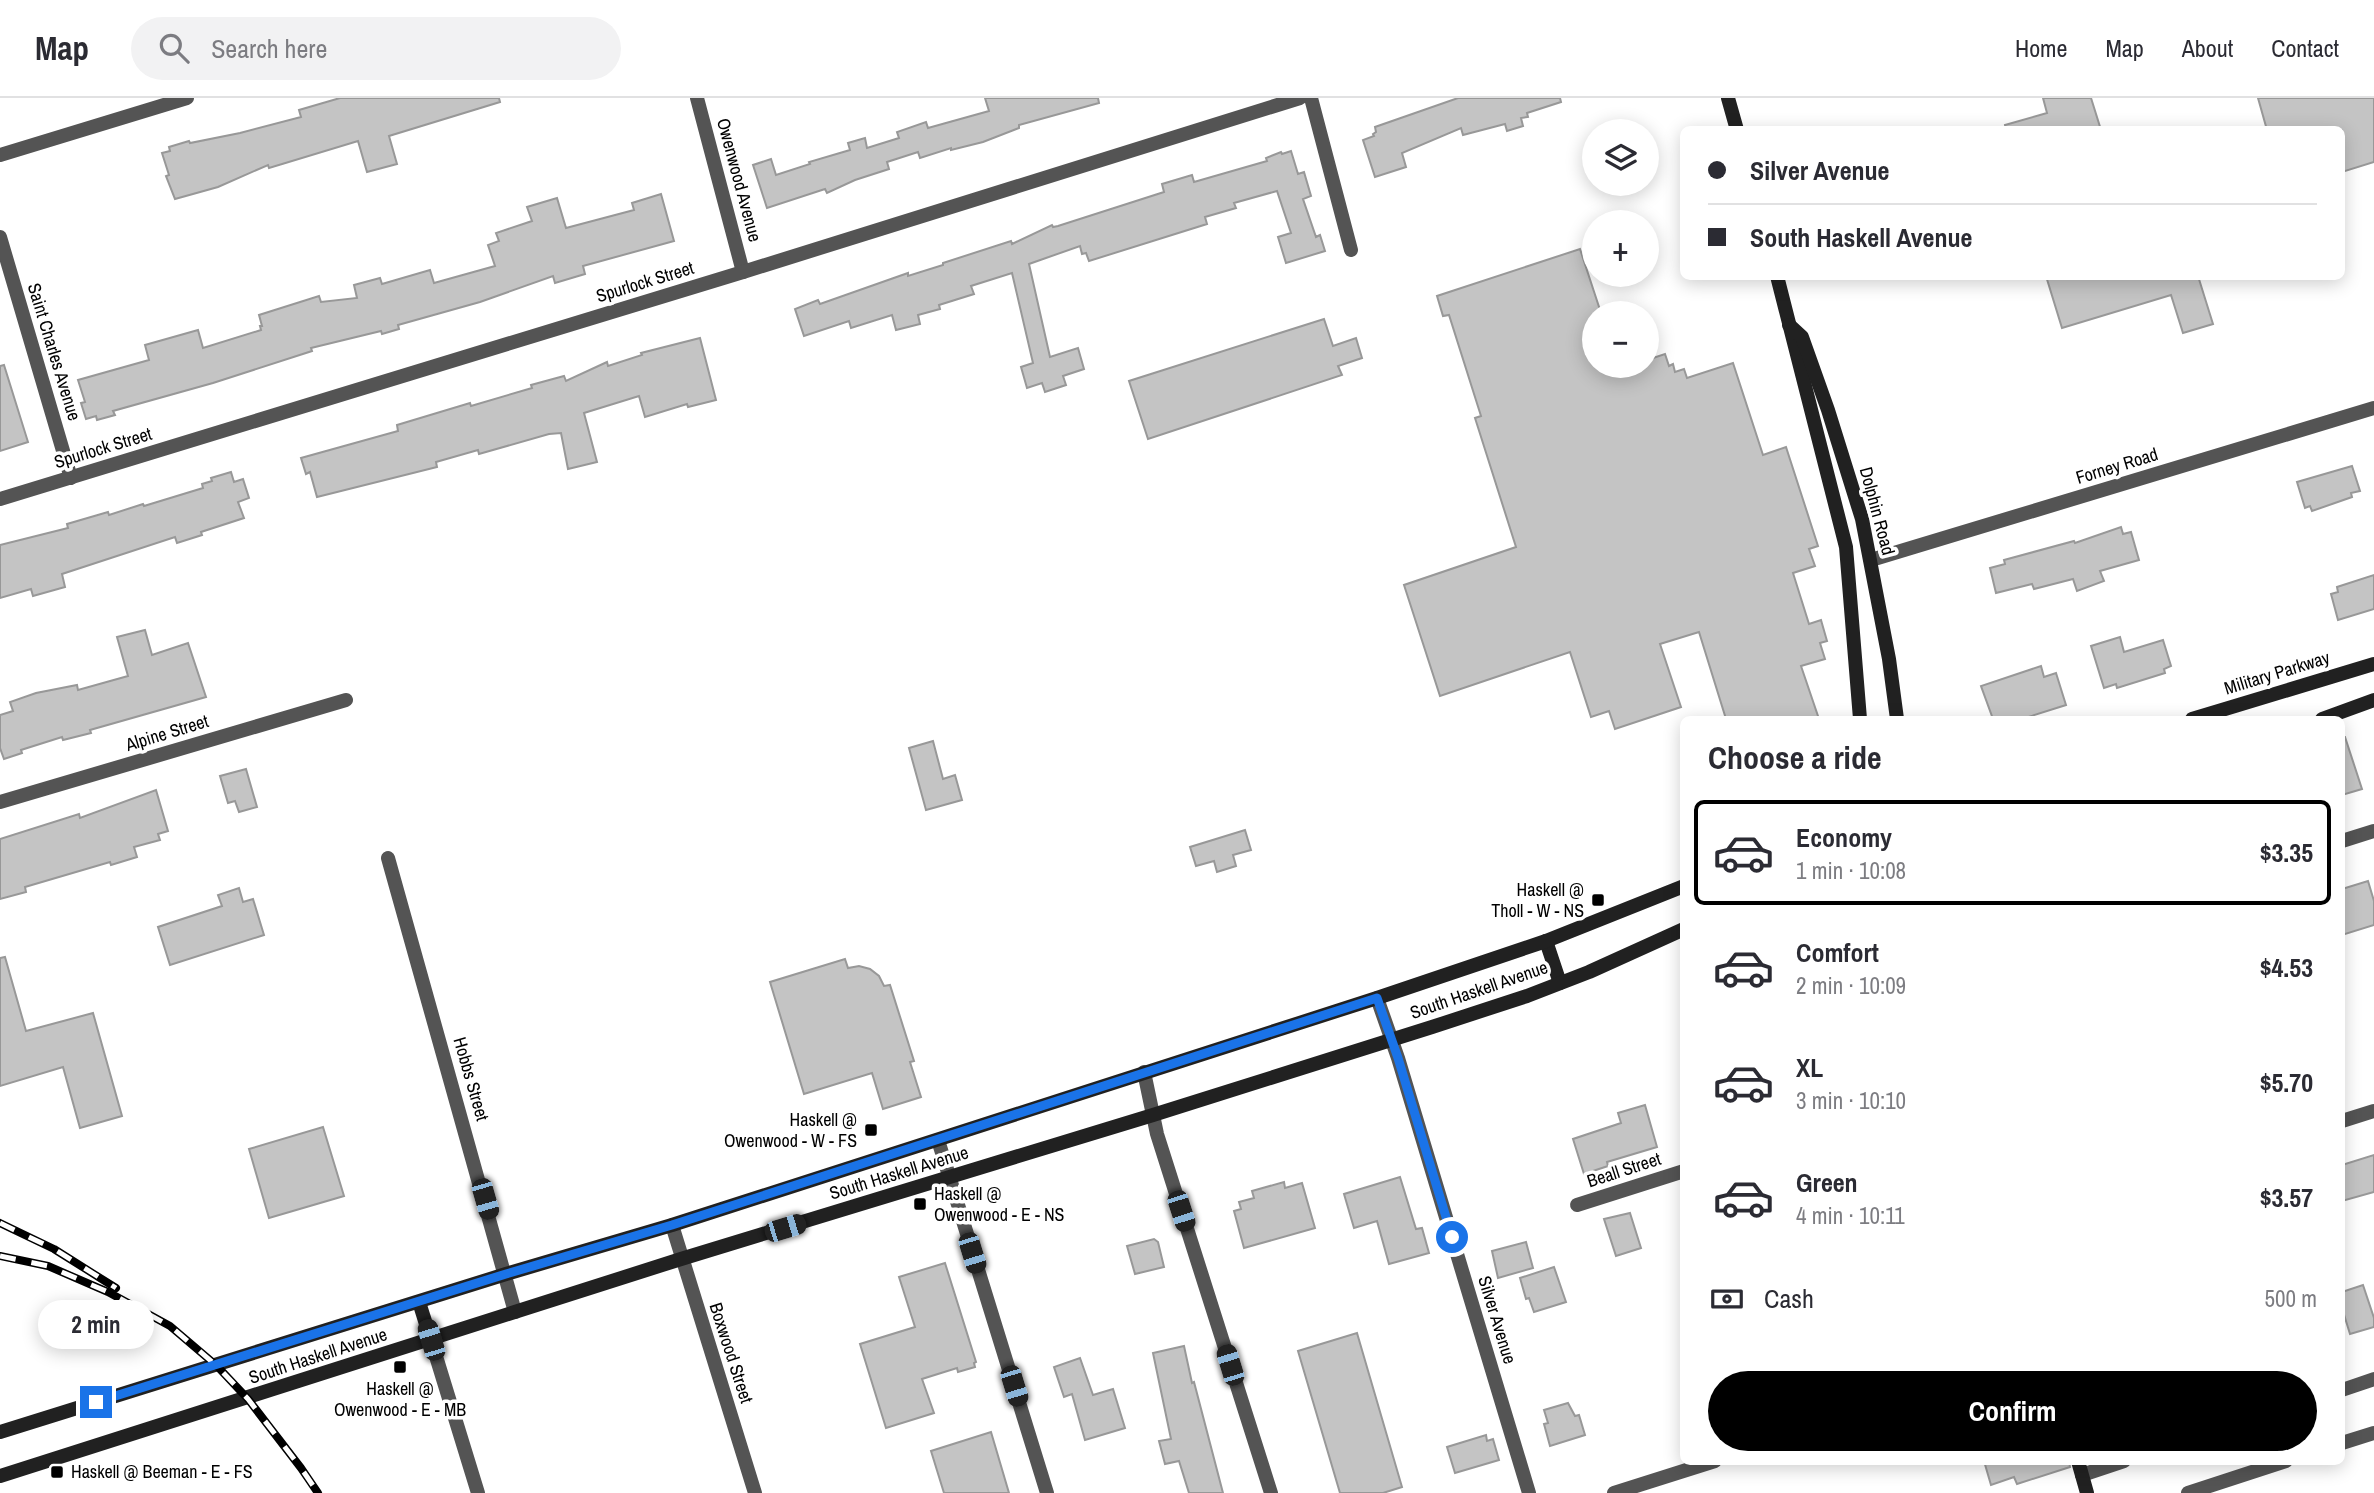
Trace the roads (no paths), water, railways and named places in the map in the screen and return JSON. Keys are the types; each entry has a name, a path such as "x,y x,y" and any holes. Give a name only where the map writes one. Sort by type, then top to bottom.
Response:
{"main road":[{"path":"1728,98 1736,126"},
{"name":"Dolphin Road","path":"1778,280 1846,547 1860,716"},
{"name":"Dolphin Road","path":"1788,324 1802,337 1862,519 1889,659 1897,716"},
{"name":"Military Parkway","path":"2202,716 2374,664"},
{"path":"2330,716 2374,700"},
{"name":"South Haskell Avenue","path":"0,1432 672,1225 1377,998 1546,941 1680,888"},
{"name":"South Haskell Avenue","path":"0,1476 681,1259 1391,1040 1560,983 1680,931"},
{"path":"1546,941 1560,983"},
{"path":"419,1303 431,1340"},
{"path":"2080,1468 2087,1493"}],"street":[{"path":"0,155 187,98"},
{"name":"Owenwood Avenue","path":"697,98 743,272"},
{"name":"Spurlock Street","path":"0,499 1300,98"},
{"path":"1311,98 1351,250"},
{"name":"Saint Charles Avenue","path":"0,237 71,478"},
{"name":"Forney Road","path":"1871,560 2374,408"},
{"name":"Alpine Street","path":"0,802 346,700"},
{"path":"2345,840 2374,831"},
{"name":"Hobbs Street","path":"388,858 515,1312"},
{"name":"Silver Avenue","path":"1377,998 1529,1493"},
{"path":"1144,1072 1157,1134 1271,1493"},
{"path":"2345,1120 2374,1111"},
{"path":"938,1140 1046,1493"},
{"name":"Beall Street","path":"1577,1205 1680,1172"},
{"name":"Boxwood Street","path":"672,1225 755,1493"},
{"path":"431,1340 478,1493"},
{"path":"2345,1389 2374,1379"},
{"path":"2345,1442 2374,1433"},
{"path":"1614,1493 1702,1465"},
{"path":"2080,1468 2099,1465"},
{"path":"2188,1493 2274,1465"}],"railway":[{"path":"0,1223 54,1249 116,1288"},
{"path":"0,1256 48,1266 108,1292 170,1326 217,1366 248,1399 318,1493"}],"place":[{"name":"Haskell @ Tholl - W - NS","path":"1598,900"},
{"name":"Haskell @ Owenwood - W - FS","path":"871,1130"},
{"name":"Haskell @ Owenwood - E - NS","path":"920,1204"},
{"name":"Haskell @ Owenwood - E - MB","path":"400,1367"},
{"name":"Haskell @ Beeman - E - FS","path":"57,1472"}]}
